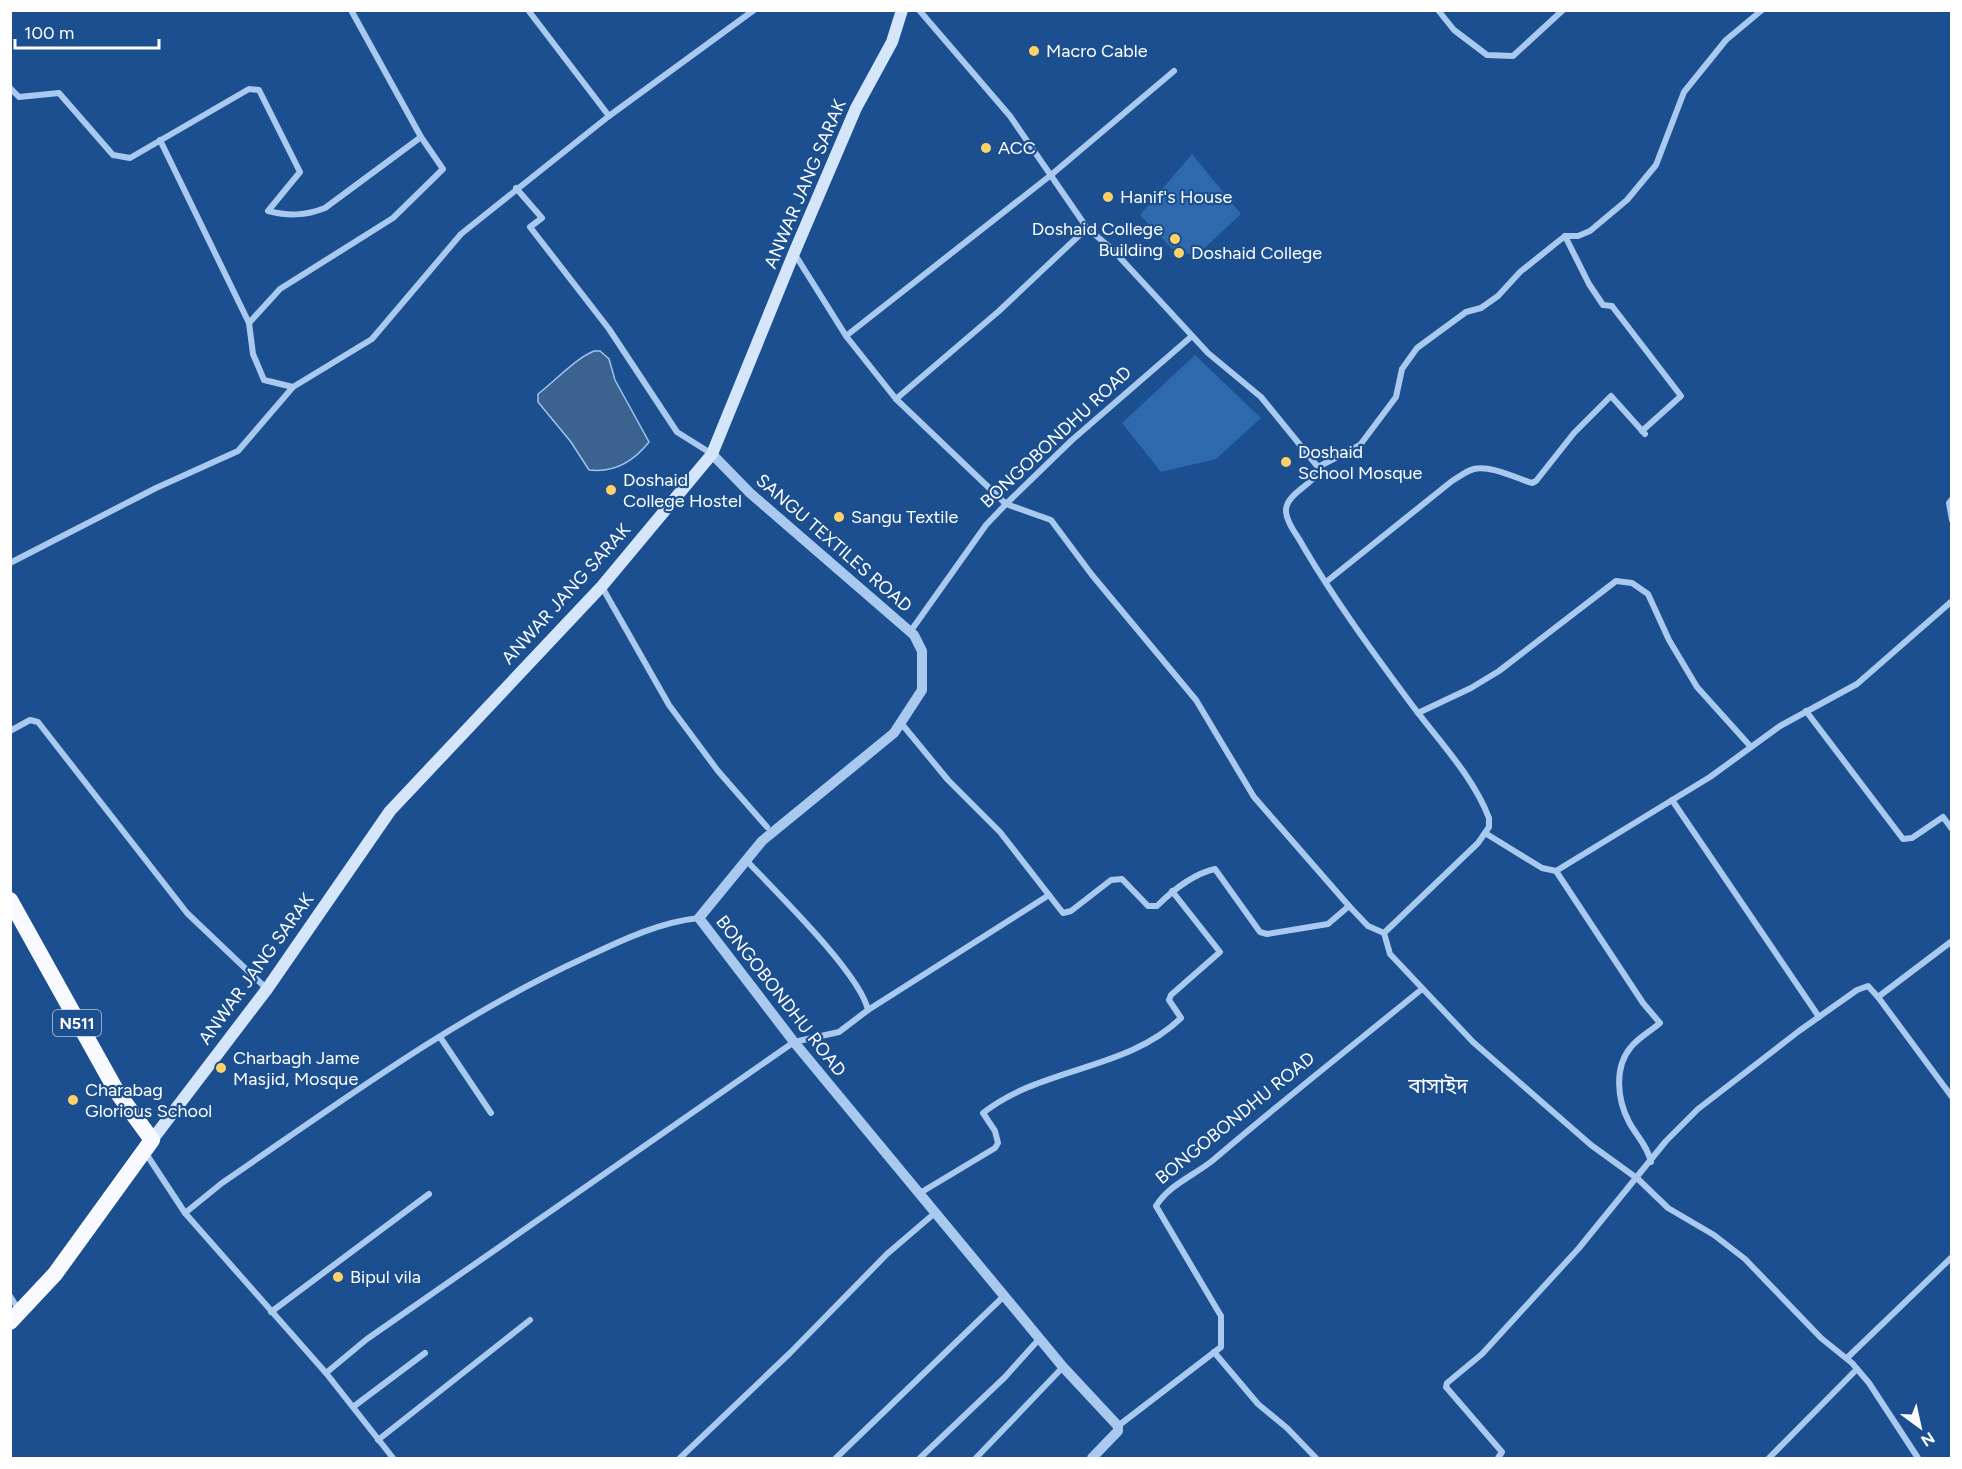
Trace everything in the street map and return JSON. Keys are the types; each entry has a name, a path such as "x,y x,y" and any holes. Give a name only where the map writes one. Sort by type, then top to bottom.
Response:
{"highway":[{"name":"N511","path":"10,900 148,1146"},
{"path":"14,1310 55,1274 148,1146"}],"main road":[{"name":"ANWAR JANG SARAK","path":"148,1146 267,989 390,811 602,586 712,454 856,108 892,42 902,10"}],"street":[{"path":"249,322 280,289 393,218 443,169 421,137 351,10"},
{"path":"528,10 609,116"},
{"path":"10,563 156,488 238,452 293,387 372,339 461,234 609,116 754,10"},
{"path":"919,10 1003,108 1087,228 1112,249 1192,336 1261,397 1318,467"},
{"path":"1438,10 1454,30 1487,55 1513,57 1563,10"},
{"path":"1384,933 1478,843 1489,827 1485,808 1449,752 1326,582 1288,519 1286,508 1292,497 1316,474 1318,467 1360,445 1396,397 1402,369 1417,348 1466,312 1481,308 1498,297 1520,272 1565,236 1578,236 1605,220 1627,200 1656,165 1684,92 1726,40 1762,10"},
{"path":"846,336 1051,175 1174,71"},
{"path":"10,88 19,97 58,93 113,155 130,158 249,89 258,90 300,172 268,211 284,215 310,214 325,208 421,137"},
{"path":"160,140 249,322 253,354 264,380 293,387"},
{"path":"516,188 542,218 530,227 609,328 677,432 712,454"},
{"path":"896,399 999,311 1087,228"},
{"path":"1326,582 1452,481 1471,470 1477,468 1532,483 1536,481 1574,433 1611,396 1644,432 1681,396 1612,306 1603,305 1589,284 1565,236"},
{"path":"794,253 846,336 896,399 1006,504 1051,520 1092,575 1196,700 1254,797 1368,926 1384,933"},
{"name":"BONGOBONDHU ROAD","path":"1118,1426 1063,1367 794,1042 699,918 762,841 894,733 922,690 922,651 910,632 986,525 1072,440 1192,336"},
{"name":"SANGU TEXTILES ROAD","path":"712,454 750,493 867,591 910,632"},
{"path":"1952,499 1949,503 1952,520"},
{"path":"1418,712 1471,688 1499,671 1616,581 1632,583 1648,594 1669,640 1697,687 1751,747"},
{"path":"602,586 669,705 718,771 767,827"},
{"path":"1485,833 1542,868 1556,871 1672,800 1806,711 1857,684 1952,601"},
{"path":"1806,711 1903,839 1912,838 1943,817 1952,829"},
{"path":"10,731 30,720 39,722 187,913 267,989"},
{"path":"901,723 948,780 1000,832 1063,913 1071,911 1111,880 1122,879 1148,906 1157,906 1172,891 1205,871 1215,869 1260,932 1267,934 1328,924 1349,906"},
{"path":"1672,800 1819,1017"},
{"path":"746,860 817,937 856,986 868,1010"},
{"path":"1556,871 1642,1003 1660,1023 1630,1048 1620,1065 1619,1090 1628,1120 1649,1154 1651,1162"},
{"path":"920,1193 995,1148 998,1143 996,1131 983,1113 990,1107 1027,1085 1128,1054 1181,1018 1169,1000 1171,995 1220,952 1172,891"},
{"path":"326,1373 367,1339 794,1042 839,1032 868,1010 1049,895"},
{"path":"185,1214 222,1183 440,1037 495,1003 592,954 678,920 699,918"},
{"path":"1384,933 1390,954 1473,1042 1559,1118 1638,1179 1668,1208 1714,1235 1745,1259 1821,1338 1847,1358 1869,1383 1918,1458"},
{"path":"1878,997 1952,941"},
{"path":"1498,1458 1502,1452 1447,1391 1447,1383 1482,1354 1579,1248 1638,1179 1666,1141 1698,1109 1865,985 1878,997 1952,1097"},
{"name":"BONGOBONDHU ROAD","path":"1214,1352 1221,1347 1221,1316 1156,1206 1164,1193 1200,1171 1295,1090 1422,989"},
{"path":"440,1037 491,1113"},
{"path":"148,1146 185,1214 326,1373 393,1458"},
{"path":"271,1312 429,1194"},
{"path":"680,1458 790,1353 886,1254 936,1212"},
{"path":"1847,1358 1952,1257"},
{"path":"836,1458 1004,1296"},
{"path":"378,1440 530,1320"},
{"path":"920,1458 1005,1377 1040,1338"},
{"path":"1092,1458 1118,1431 1118,1426 1214,1352 1258,1404 1287,1428 1316,1458"},
{"path":"353,1407 425,1353"},
{"path":"976,1458 1063,1367"},
{"path":"1769,1458 1857,1369"}],"shaded area":[{"path":"1192,154 1241,214 1196,256 1172,249 1140,215"},
{"path":"594,351 600,351 609,359 615,380 649,442 630,460 607,470 589,470 571,442 538,402 538,394 573,364"},
{"path":"1195,355 1261,418 1216,459 1161,472 1122,423"}],"place":[{"name":"Macro Cable","path":"1034,51"},
{"name":"ACC","path":"986,148"},
{"name":"Hanif's House","path":"1108,197"},
{"name":"Doshaid College Building","path":"1175,239"},
{"name":"Doshaid College","path":"1179,253"},
{"name":"Doshaid School Mosque","path":"1286,462"},
{"name":"Doshaid College Hostel","path":"611,490"},
{"name":"Sangu Textile","path":"839,517"},
{"name":"Charbagh Jame Masjid, Mosque","path":"221,1068"},
{"name":"Charabag Glorious School","path":"73,1100"},
{"name":"Bipul vila","path":"338,1277"}],"district":[{"name":"বাসাইদ","path":"1438,1086"}]}
